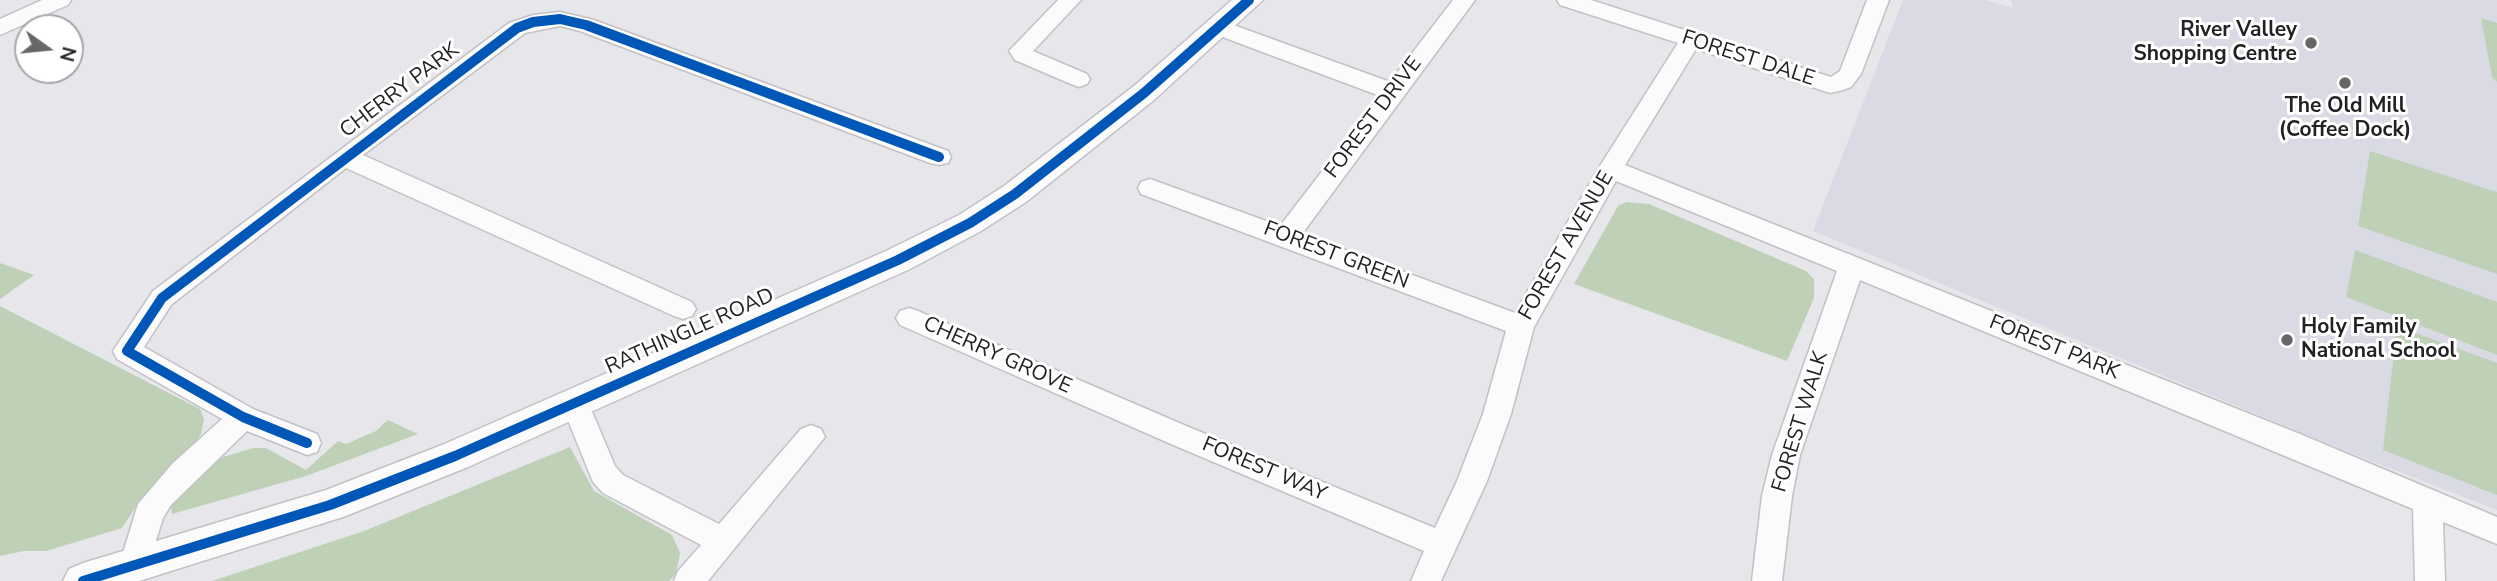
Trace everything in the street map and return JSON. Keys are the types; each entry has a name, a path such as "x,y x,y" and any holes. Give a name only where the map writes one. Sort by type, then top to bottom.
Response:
{"street":[{"path":"0,28 60,0"},
{"path":"1070,0 1020,51 1023,55 1079,79"},
{"name":"RATHINGLE ROAD","path":"83,581 331,505 455,456 820,296 970,223 1015,194 1081,144 1220,28 1248,0"},
{"name":"FOREST DRIVE","path":"1286,237 1464,0"},
{"name":"FOREST DALE","path":"1568,0 1830,85 1843,82 1850,74 1878,0"},
{"name":"CHERRY PARK","path":"307,443 243,417 127,351 162,298 517,28 533,22 560,19 586,25 939,157"},
{"path":"1220,28 1393,92"},
{"name":"FOREST AVENUE","path":"1426,581 1472,481 1497,414 1521,326 1611,169 1690,41"},
{"name":"CHERRY PARK","path":"344,157 683,309"},
{"name":"FOREST PARK","path":"1611,169 2278,438 2497,531"},
{"name":"FOREST GREEN","path":"1150,188 1521,326"},
{"name":"FOREST WALK","path":"1767,581 1777,496 1786,455 1851,267"},
{"name":"CHERRY GROVE","path":"909,318 1085,395"},
{"name":"FOREST WAY","path":"1085,395 1443,545"},
{"path":"575,403 603,473 613,484 723,541"},
{"path":"134,566 149,513 161,496 183,471 243,417"},
{"path":"689,581 811,437"},
{"path":"2428,503 2430,581"}],"shaded area":[{"name":"Holy Family National School","path":"1903,0 1985,0 2013,8 2011,0 2497,0 2497,510 2341,449 1813,231"}],"green space":[{"path":"2481,18 2497,23 2497,82 2492,77"},
{"path":"2370,151 2497,192 2497,274 2358,226"},
{"path":"1626,202 1649,204 1806,271 1814,279 1814,298 1787,361 1574,284 1618,206"},
{"path":"2355,250 2497,302 2497,355 2346,297"},
{"path":"0,263 34,275 0,299"},
{"path":"0,306 200,409 204,419 201,434 191,450 143,496 122,528 46,551 24,551 0,556"},
{"path":"2397,326 2497,363 2497,495 2383,450"},
{"path":"388,420 418,434 306,476 172,514 171,507 178,496 204,470 223,457 253,448 266,448 306,470 338,441 346,444 376,431"},
{"path":"570,447 594,491 672,535 680,553 676,574 669,581 212,581 364,531"}],"cycle path":[{"path":"83,581 330,505 455,456 898,260 970,223 1015,194 1144,93 1249,0"},
{"path":"307,443 243,417 127,351 162,298 517,28 533,22 560,19 586,25 939,157"}],"place":[{"name":"River Valley Shopping Centre","path":"2311,43"},
{"name":"The Old Mill (Coffee Dock)","path":"2345,83"},
{"name":"Holy Family National School","path":"2287,340"}]}
